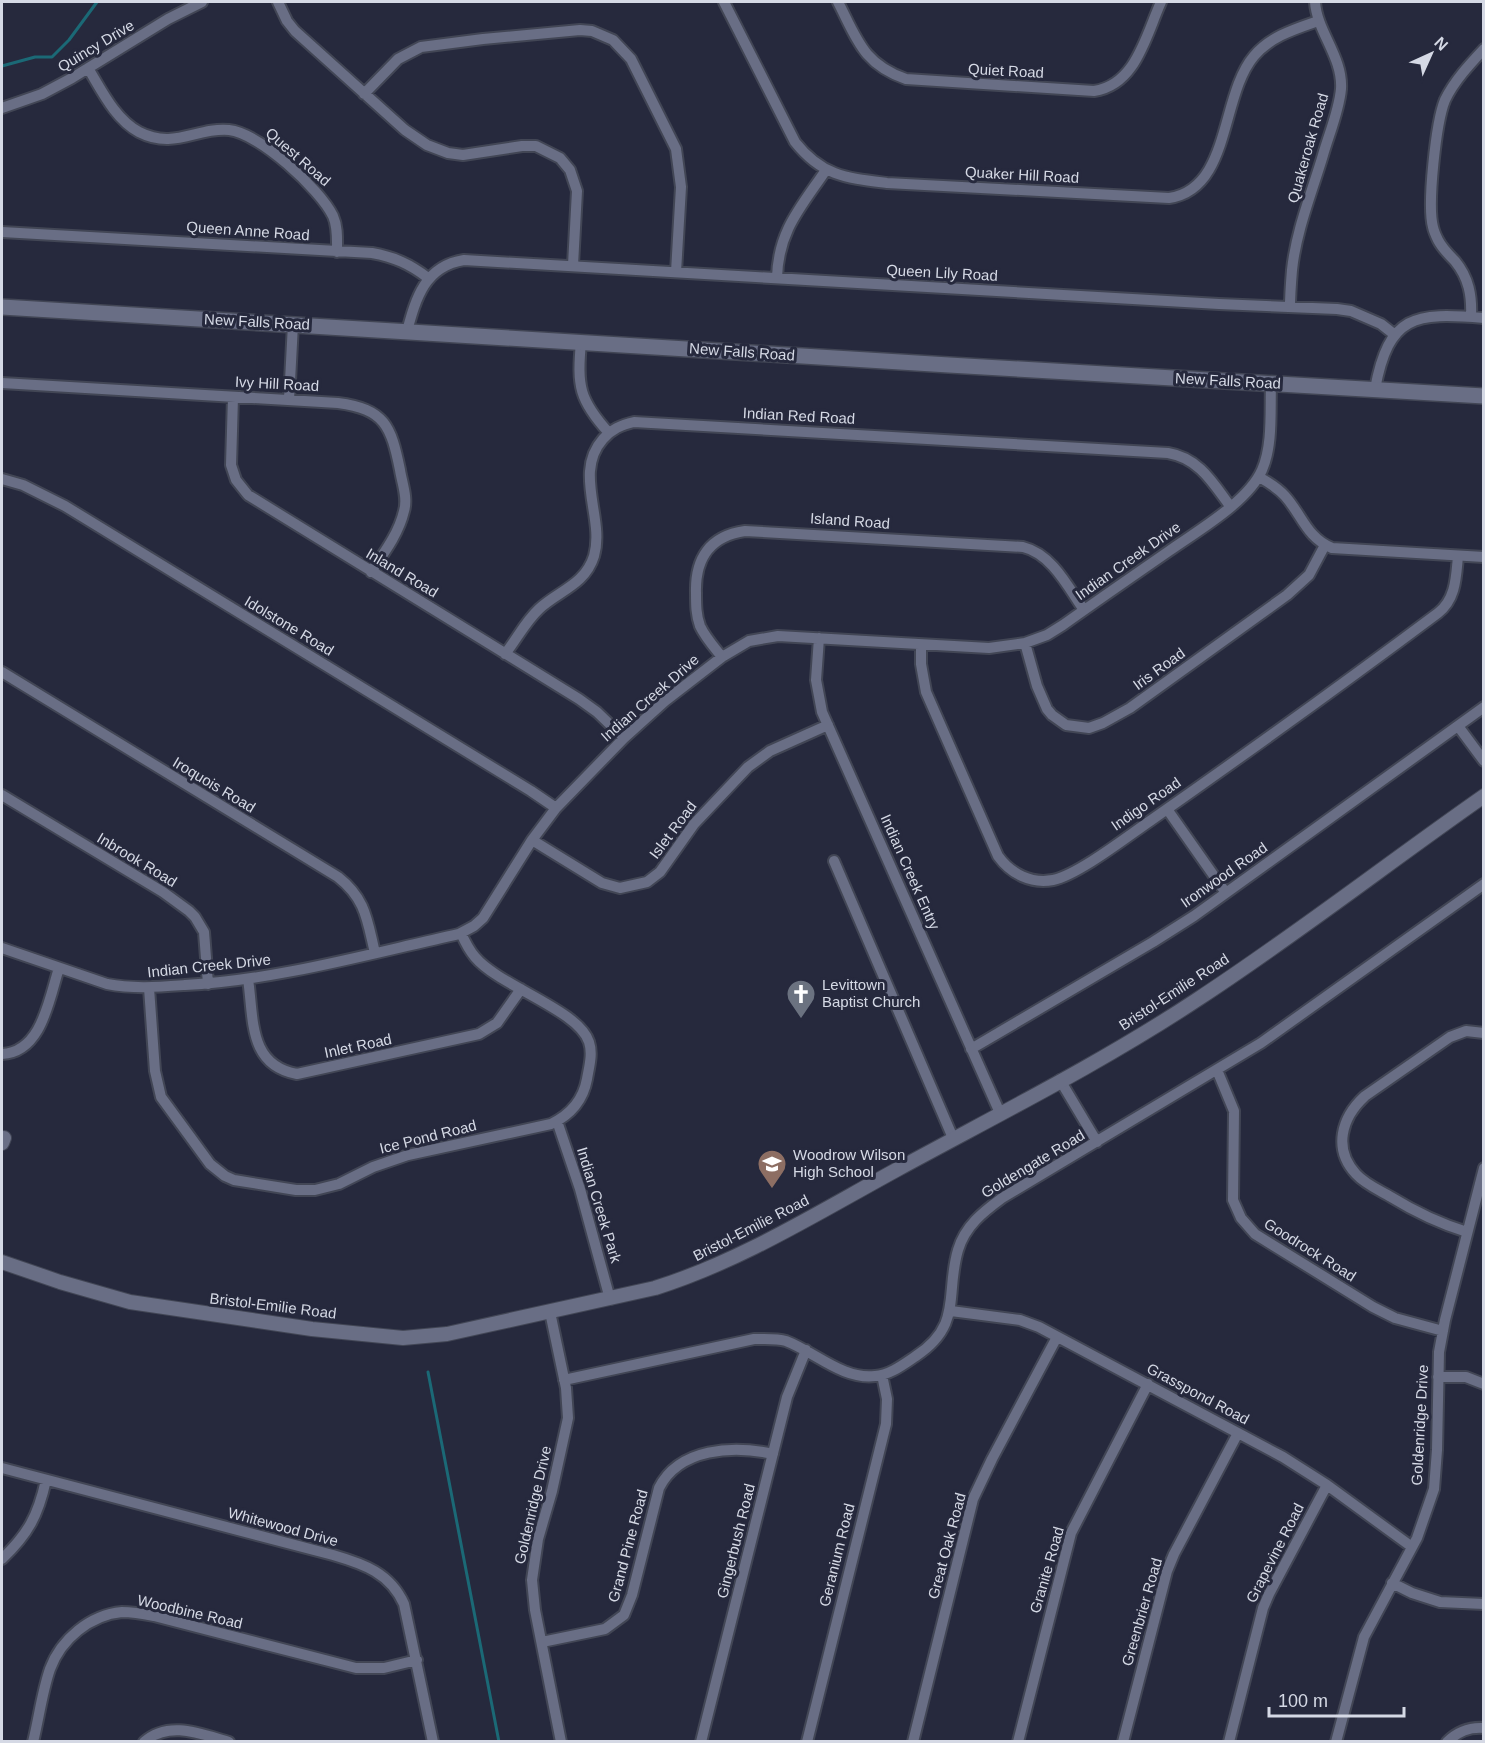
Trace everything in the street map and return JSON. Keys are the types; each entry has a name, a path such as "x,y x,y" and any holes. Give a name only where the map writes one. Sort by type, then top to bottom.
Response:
{"main road":[{"name":"New Falls Road","path":"2,307 1484,396"}],"street":[{"name":"Quincy Drive","path":"2,108 42,94 202,2"},
{"path":"278,2 287,21 296,31 418,141 448,153 473,155 522,146 536,146 560,158 570,170 577,191 573,266"},
{"name":"Quaker Hill Road","path":"724,2 795,142 806,156 826,170 853,179 887,183 1169,198 1194,189 1207,176 1241,75 1256,54 1279,35 1318,21"},
{"name":"Quiet Road","path":"838,2 863,50 871,60 888,73 913,81 1086,91 1107,88 1127,73 1161,2"},
{"name":"Quakeroak Road","path":"1290,307 1292,270 1297,244 1334,119 1341,87 1339,71 1318,21 1315,2"},
{"path":"364,94 398,59 422,47 580,30 597,32 613,40 631,58 676,149 681,187 676,272"},
{"path":"1471,317 1468,283 1458,265 1439,243 1433,228 1431,204 1441,112 1454,85 1484,49"},
{"name":"Quest Road","path":"88,68 113,108 130,126 152,137 176,139 214,130 228,130 249,135 262,143 325,201 334,218 337,252"},
{"path":"777,278 777,263 783,237 826,170"},
{"name":"Queen Anne Road","path":"2,232 372,253 395,258 428,278"},
{"name":"Queen Lily Road","path":"428,278 446,265 464,260 1290,307 1351,311 1381,324 1395,335"},
{"path":"407,331 417,297 428,278"},
{"path":"1375,390 1383,354 1395,335 1404,327 1433,316 1484,318"},
{"path":"289,400 293,324"},
{"path":"506,654 533,616 549,601 579,581 593,558 597,538 589,471 596,449 609,433 585,402 580,388 581,342"},
{"name":"Ivy Hill Road","path":"2,383 357,405 375,413 390,431 396,448 404,487 405,509 394,536 371,572"},
{"name":"Indian Creek Drive","path":"2,948 107,984 149,988 248,979 461,933 483,918 532,840 556,808 624,738 665,701 722,657 749,640 770,636 989,648 1025,643 1055,630 1244,496 1259,477 1266,454 1271,384"},
{"name":"Inland Road","path":"233,397 232,474 241,488 254,500 579,699 597,712 624,738"},
{"name":"Indian Red Road","path":"609,433 625,424 648,421 1177,454 1192,461 1230,506"},
{"path":"1259,477 1286,497 1310,534 1325,545 1339,549 1484,557"},
{"name":"Idolstone Road","path":"2,479 23,485 64,506 556,808"},
{"name":"Island Road","path":"722,657 707,638 697,616 697,571 703,556 720,539 732,533 745,531 1029,549 1050,563 1084,610"},
{"name":"Iris Road","path":"1025,643 1042,699 1052,715 1066,725 1095,727 1130,708 1287,595 1309,575 1325,545"},
{"name":"Indigo Road","path":"921,645 921,664 926,692 998,856 1010,870 1018,875 1038,880 1061,878 1167,809 1438,614 1448,603 1453,592 1458,556"},
{"name":"Indian Creek Entry","path":"819,638 816,680 822,712 1000,1113"},
{"name":"Iroquois Road","path":"2,672 351,888 363,905 375,953"},
{"name":"Ironwood Road","path":"971,1049 1153,942 1226,893 1484,707"},
{"name":"Islet Road","path":"532,840 602,883 620,888 647,882 660,872 694,824 748,767 770,751 828,725"},
{"path":"1458,726 1484,761"},
{"name":"Inbrook Road","path":"2,795 163,892 195,916 204,932 208,984"},
{"name":"Bristol-Emilie Road","path":"2,1262 130,1302 312,1329 403,1338 447,1334 655,1288 715,1267 1060,1080 1199,998 1484,796"},
{"path":"1167,809 1226,893"},
{"path":"834,861 953,1138"},
{"name":"Goldengate Road","path":"882,1375 926,1349 941,1332 951,1311 958,1250 974,1221 981,1214 1002,1198 1217,1070 1286,1026 1484,884"},
{"path":"461,933 467,946 480,962 584,1032 590,1044 591,1058 582,1096 569,1113 557,1121"},
{"path":"2,1054 24,1047 35,1035 59,968"},
{"name":"Inlet Road","path":"248,979 260,1050 276,1067 297,1074 479,1034 497,1023 521,989"},
{"name":"Ice Pond Road","path":"149,988 155,1071 161,1097 210,1164 234,1180 296,1190 325,1189 388,1161 408,1155 557,1121"},
{"path":"1467,1232 1430,1220 1359,1176 1345,1156 1341,1142 1342,1131 1347,1119 1365,1096 1450,1037 1466,1031 1484,1034"},
{"name":"Goodrock Road","path":"1217,1070 1234,1111 1233,1200 1236,1210 1255,1234 1373,1307 1395,1318 1443,1331"},
{"path":"1060,1080 1097,1142"},
{"name":"Indian Creek Park","path":"557,1121 580,1189 610,1299"},
{"name":"Goldenridge Drive","path":"1336,1742 1364,1636 1412,1547 1434,1489 1437,1450 1437,1377 1443,1331 1484,1168"},
{"name":"Grasspond Road","path":"951,1311 1020,1320 1057,1337 1238,1433 1327,1485 1412,1547"},
{"name":"Goldenridge Drive","path":"550,1312 568,1403 565,1435 538,1539 532,1580 561,1742"},
{"name":"Great Oak Road","path":"913,1742 974,1499 992,1459 1057,1337"},
{"path":"564,1380 754,1339 782,1340 854,1374 882,1375"},
{"name":"Gingerbush Road","path":"701,1742 787,1397 806,1350"},
{"name":"Geranium Road","path":"807,1742 886,1424 886,1399 882,1375"},
{"path":"1437,1377 1466,1377 1484,1384"},
{"name":"Granite Road","path":"1018,1742 1071,1533 1148,1384"},
{"name":"Greenbrier Road","path":"1123,1742 1167,1571 1238,1433"},
{"name":"Grand Pine Road","path":"542,1642 605,1629 624,1616 632,1595 659,1488 675,1466 692,1458 727,1450 740,1449 773,1454"},
{"name":"Whitewood Drive","path":"2,1468 333,1555 371,1568 386,1578 401,1597 408,1617 434,1742"},
{"path":"2,1559 16,1545 34,1520 46,1480"},
{"name":"Grapevine Road","path":"1229,1742 1263,1608 1327,1485"},
{"path":"1392,1583 1412,1593 1440,1602 1484,1604"},
{"name":"Woodbine Road","path":"33,1742 53,1662 73,1635 96,1619 110,1614 135,1612 154,1616 356,1668 384,1668 417,1660"},
{"path":"1447,1742 1460,1731 1484,1728"},
{"path":"144,1742 158,1732 175,1730 229,1742"}],"waterway":[{"path":"2,66 35,57 52,57 69,40 97,2"},
{"path":"428,1372 499,1742"}],"place":[{"name":"Levittown Baptist Church","path":"801,1020"},
{"name":"Woodrow Wilson High School","path":"772,1190"}]}
